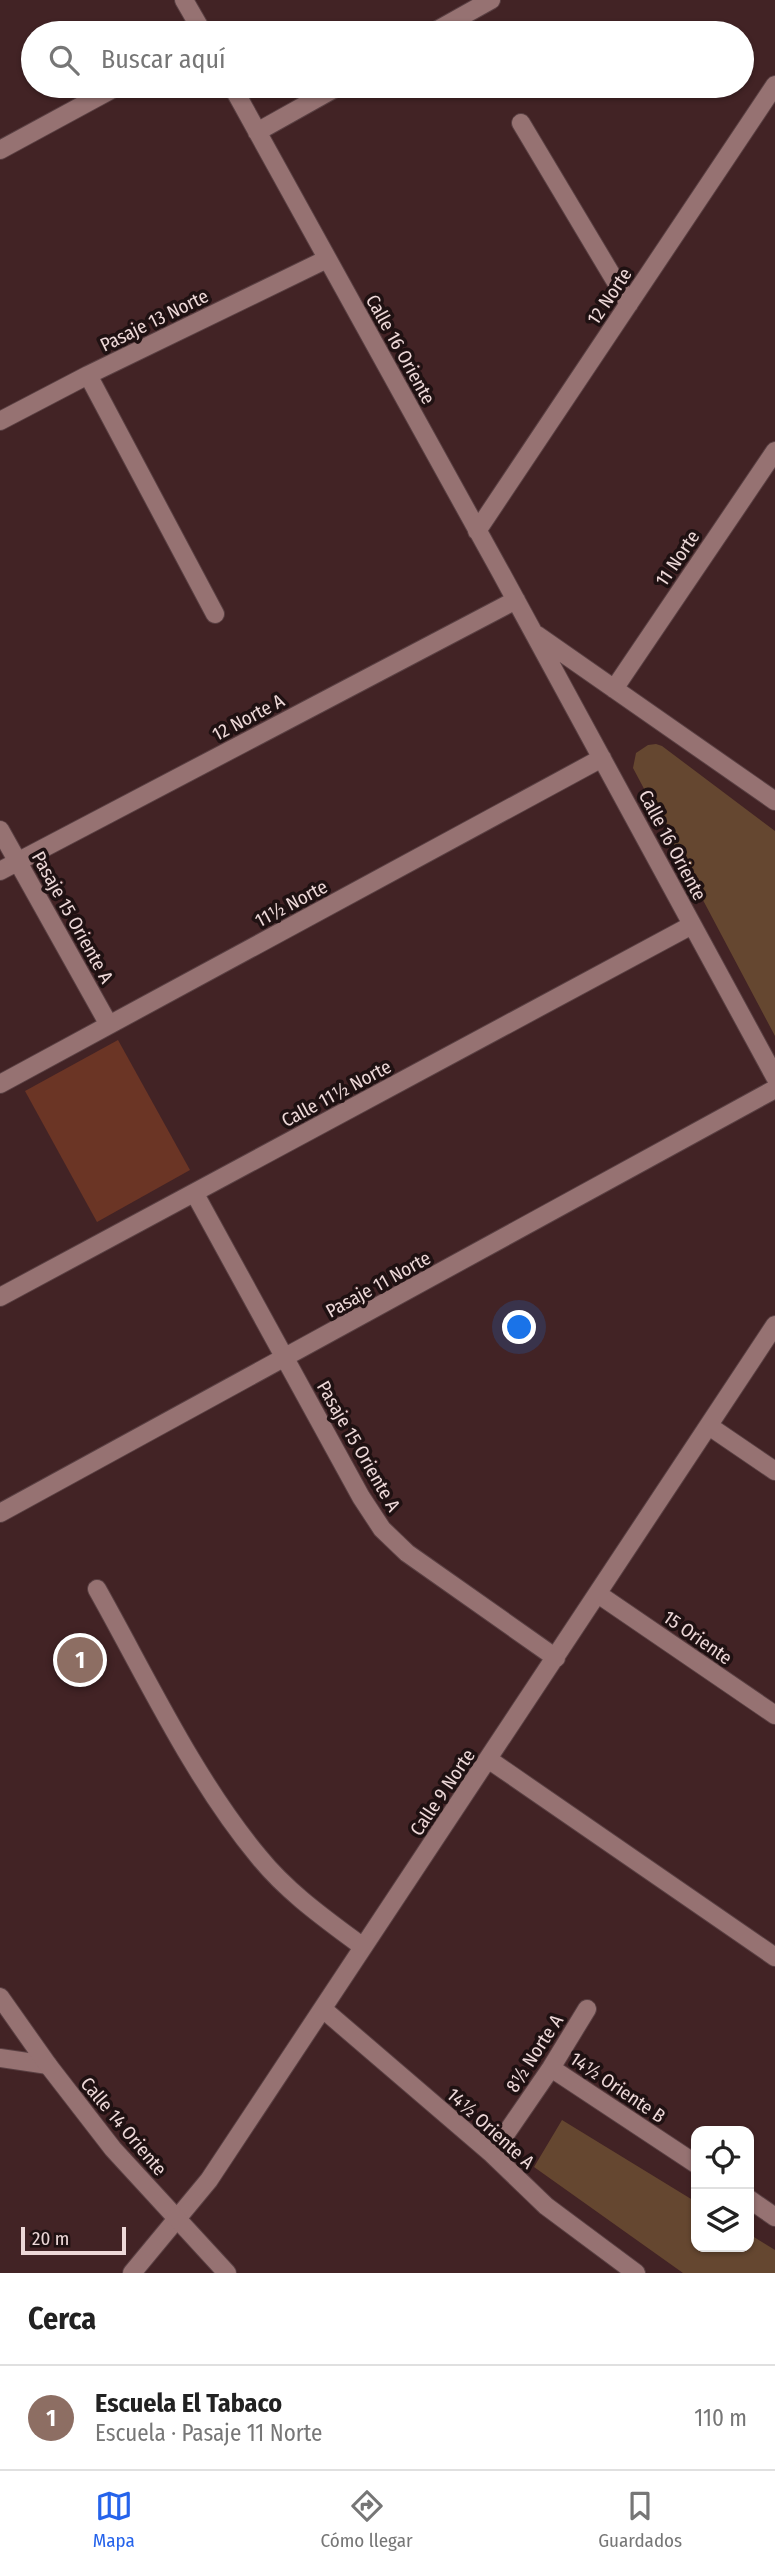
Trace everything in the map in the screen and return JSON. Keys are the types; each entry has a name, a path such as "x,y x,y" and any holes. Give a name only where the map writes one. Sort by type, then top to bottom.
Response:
{"street":[{"path":"184,0 196,21"},
{"path":"453,21 491,0"},
{"name":"12 Norte","path":"477,531 775,85"},
{"path":"0,150 96,98"},
{"name":"Calle 16 Oriente","path":"239,98 775,1077"},
{"path":"257,132 318,98"},
{"path":"521,123 629,304"},
{"name":"Pasaje 13 Norte","path":"0,421 88,374 327,259"},
{"path":"88,374 215,614"},
{"name":"11 Norte","path":"614,689 775,451"},
{"name":"12 Norte A","path":"0,872 516,600"},
{"name":"Calle 16 Oriente","path":"533,632 775,801"},
{"name":"11½ Norte","path":"0,1084 602,758"},
{"name":"Pasaje 15 Oriente A","path":"0,830 109,1026"},
{"name":"Calle 11½ Norte","path":"0,1297 692,925"},
{"name":"Pasaje 11 Norte","path":"0,1513 775,1089"},
{"name":"Pasaje 15 Oriente A","path":"195,1194 361,1497 382,1530 407,1553 556,1658"},
{"name":"Calle 9 Norte","path":"132,2273 209,2180 775,1325"},
{"path":"709,1426 775,1471"},
{"path":"97,1589 193,1761 253,1850 294,1893 363,1948"},
{"name":"15 Oriente","path":"598,1594 775,1715"},
{"path":"488,1759 775,1957"},
{"name":"Calle 14 Oriente","path":"0,1997 113,2149 227,2273"},
{"name":"14½ Oriente A","path":"323,2009 492,2154 546,2206 636,2273"},
{"name":"8½ Norte A","path":"492,2154 551,2068 587,2009"},
{"path":"0,2058 48,2065"},
{"name":"14½ Oriente B","path":"551,2068 691,2161"},
{"path":"754,2202 775,2217"}],"shaded area":[{"path":"656,744 775,831 775,1036 633,768 636,753 648,745"},
{"path":"562,2120 691,2199 691,2252 754,2252 754,2237 775,2250 775,2273 683,2273 534,2167"}],"building":[{"path":"118,1040 190,1170 97,1222 25,1091"}],"place":[{"name":"Escuela El Tabaco","path":"80,1660"}]}
